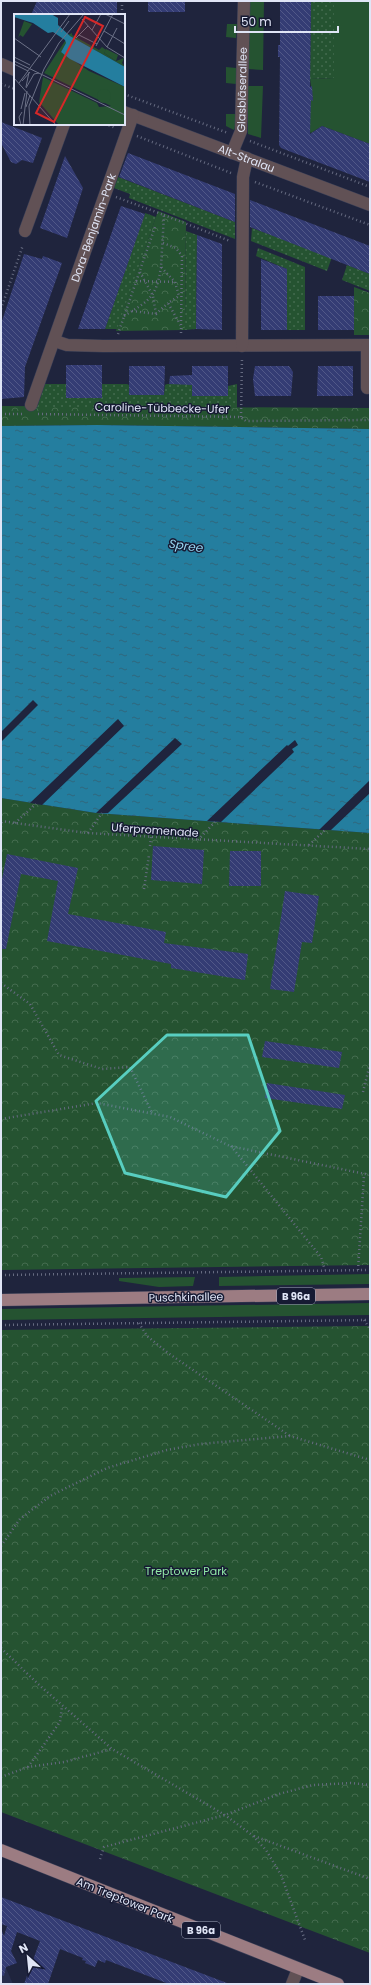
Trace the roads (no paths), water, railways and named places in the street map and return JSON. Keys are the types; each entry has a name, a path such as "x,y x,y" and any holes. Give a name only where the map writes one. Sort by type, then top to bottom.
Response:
{"main road":[{"name":"Puschkinallee","path":"1,1300 370,1294"},
{"name":"Am Treptower Park","path":"1,1850 338,1984"}],"street":[{"name":"Glasbläserallee","path":"232,153 242,131 244,1"},
{"path":"1,64 14,70"},
{"name":"Alt-Stralau","path":"128,113 370,205"},
{"name":"Dora-Benjamin-Park","path":"31,405 55,341 127,132 128,113"},
{"path":"25,231 64,125"},
{"path":"242,346 243,177 247,158"},
{"path":"55,341 67,345 103,346 368,346 367,388"},
{"path":"292,1984 298,1968"}],"water":[{"name":"Spree","path":"97,425 370,429 370,833 96,813 1,798 1,426"}],"park label":[{"name":"Treptower Park","path":"186,1571"}]}
